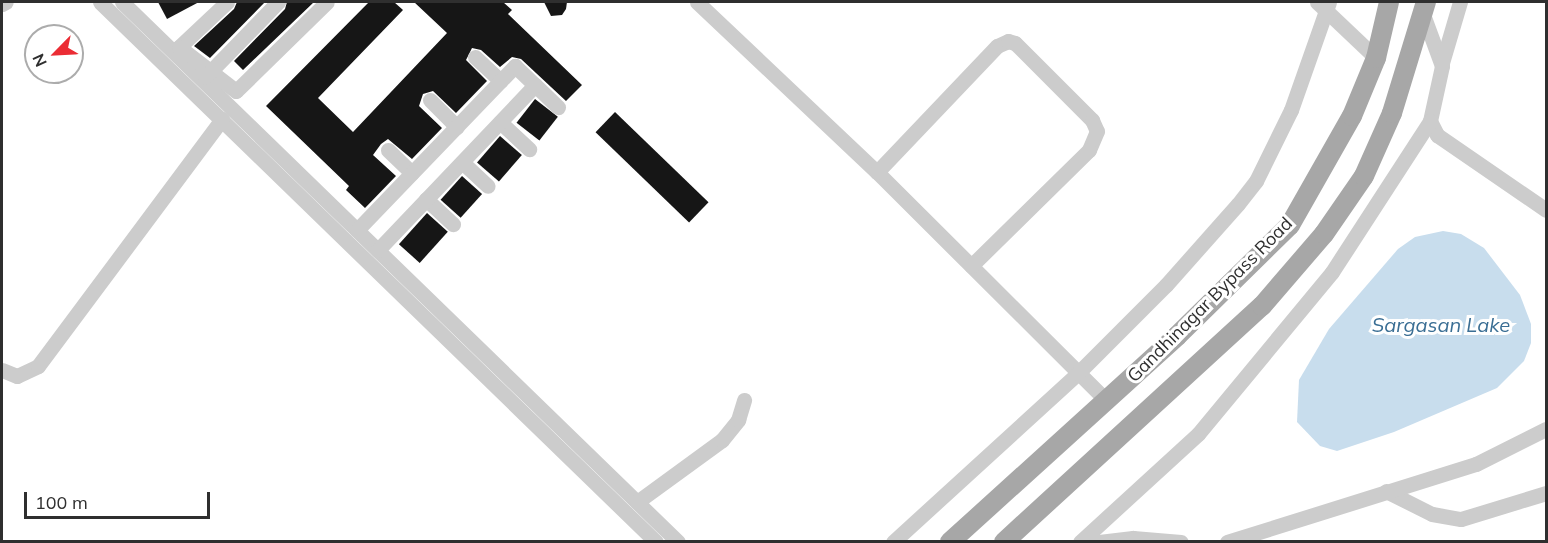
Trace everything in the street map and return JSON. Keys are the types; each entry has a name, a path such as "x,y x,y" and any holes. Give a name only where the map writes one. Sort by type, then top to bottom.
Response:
{"main road":[{"name":"Gandhinagar Bypass Road","path":"950,542 1107,401 1290,225 1322,174 1376,58 1389,2"},
{"name":"Gandhinagar Bypass Road","path":"1004,542 1262,306 1324,234 1373,155 1392,113 1425,9"}],"street":[{"path":"2,4 6,2"},
{"path":"100,2 656,542"},
{"path":"122,2 206,75 236,91 327,2"},
{"path":"226,2 179,46 357,230 678,542"},
{"path":"206,75 278,2"},
{"path":"697,2 877,172 1107,401"},
{"path":"1080,542 1198,434 1332,272 1430,121 1442,66 1460,2"},
{"path":"893,542 1078,373 1166,285 1256,181 1291,110 1325,5 1376,58"},
{"path":"1425,9 1442,66"},
{"path":"877,172 997,46 1008,41 1015,43 1092,120 1097,131 1089,150 971,266"},
{"path":"475,57 501,81"},
{"path":"357,230 515,66 558,107"},
{"path":"378,249 535,85"},
{"path":"430,100 457,127"},
{"path":"2,370 17,376 38,366 222,119"},
{"path":"1430,121 1444,142 1546,210"},
{"path":"500,122 529,149"},
{"path":"438,146 488,186"},
{"path":"388,150 412,173"},
{"path":"426,200 453,224"},
{"path":"637,502 722,440 738,420 744,400"},
{"path":"1227,542 1476,464 1546,429"},
{"path":"1386,491 1432,514 1461,519 1546,493"},
{"path":"1100,542 1181,542"}],"water":[{"name":"Sargasan Lake","path":"1443,231 1461,234 1484,248 1520,295 1531,324 1531,343 1524,361 1497,388 1394,432 1337,451 1320,446 1297,422 1299,380 1329,329 1398,249 1415,237"}],"building":[{"path":"158,2 199,2 167,19"},
{"path":"237,2 265,2 210,58 194,46 234,9"},
{"path":"287,2 314,2 243,70 234,61 285,9"},
{"path":"369,2 394,2 403,10 318,98 353,132 447,33 414,2 503,2 512,10 508,14 582,85 566,101 521,59 512,57 500,67 481,50 472,48 466,60 487,81 456,113 433,91 423,94 419,106 442,128 412,159 388,139 381,144 373,155 396,176 365,208 346,190 349,186 266,106"},
{"path":"544,2 567,2 566,9 562,15 551,16"},
{"path":"535,99 558,117 539,140 517,123"},
{"path":"615,112 709,202 689,222 596,132"},
{"path":"500,136 522,155 499,181 477,162"},
{"path":"462,176 482,194 461,218 441,200"},
{"path":"427,213 448,232 420,263 399,244"}]}
